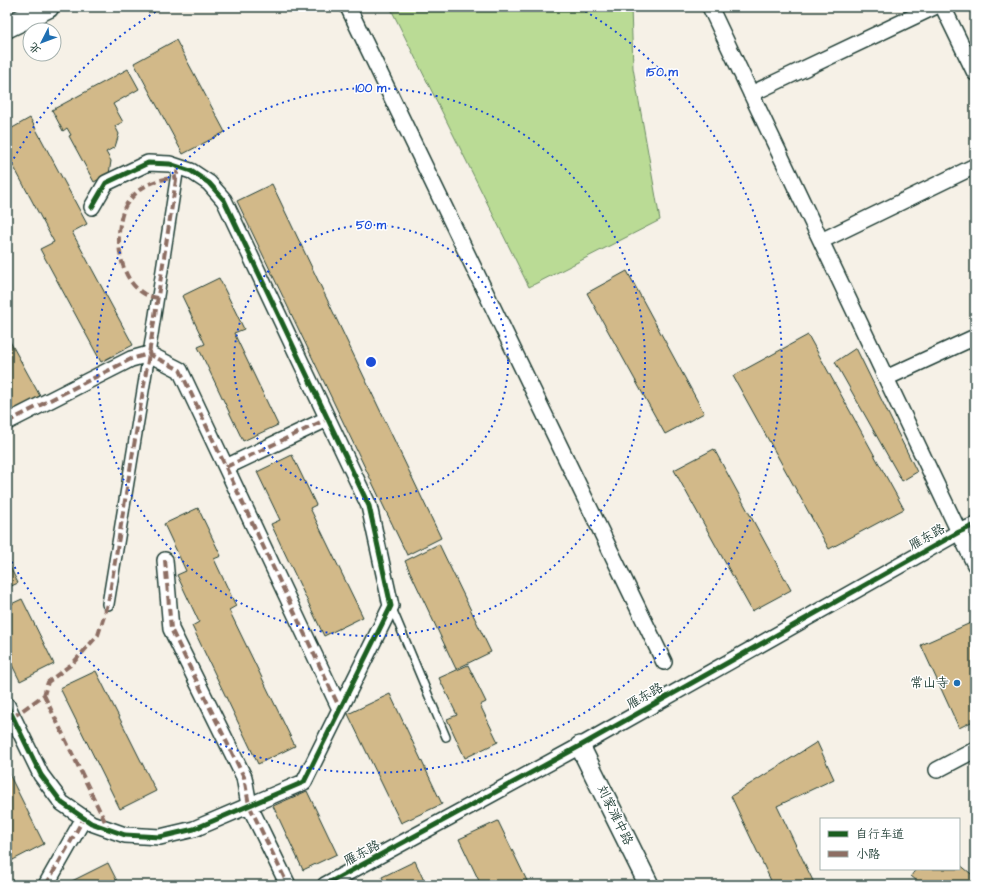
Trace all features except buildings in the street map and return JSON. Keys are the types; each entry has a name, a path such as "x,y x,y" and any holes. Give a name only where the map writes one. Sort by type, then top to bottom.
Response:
{"main road":[{"path":"7,28 48,7"}],"street":[{"path":"348,7 664,662"},
{"path":"710,7 975,565"},
{"path":"751,94 934,7"},
{"path":"943,7 975,73"},
{"path":"7,705 41,775 62,803 91,823 124,835 160,837 194,829 304,782 391,606 368,506 224,200 209,183 191,171 170,164 148,163 106,183 92,207"},
{"path":"821,241 975,166"},
{"path":"108,604 178,167"},
{"path":"886,378 975,337"},
{"path":"7,422 131,359 149,354 180,370 340,709"},
{"path":"226,468 327,419"},
{"name":"雁东路","path":"325,885 580,746 958,532 975,525"},
{"path":"165,560 171,629 244,777 249,805 288,885"},
{"name":"刘家滩中路","path":"580,746 649,885"},
{"path":"937,770 975,750"},
{"path":"46,885 84,818"}],"lane":[{"path":"391,606 446,737"}],"green space":[{"path":"390,7 631,7 633,68 660,220 529,287"}],"marked path":[{"path":"13,717 44,695 48,682 73,663 98,635 108,604 178,167"},
{"path":"158,298 148,296 143,293 128,277 120,255 119,231 126,204 137,192 156,182 177,177"},
{"path":"7,422 131,359 149,354 180,370 340,709"},
{"path":"226,467 327,419"},
{"path":"165,560 171,629 244,777 249,805 288,885"},
{"path":"44,695 109,830"},
{"path":"46,885 84,818"}],"cycle path":[{"path":"7,705 41,775 62,803 91,823 125,835 160,837 194,829 304,782 391,606 369,506 224,200 209,183 191,171 170,164 148,163 106,183 92,207"},
{"path":"325,885 580,746 959,532 975,525"}],"place":[{"name":"常山寺","path":"957,683"}]}
